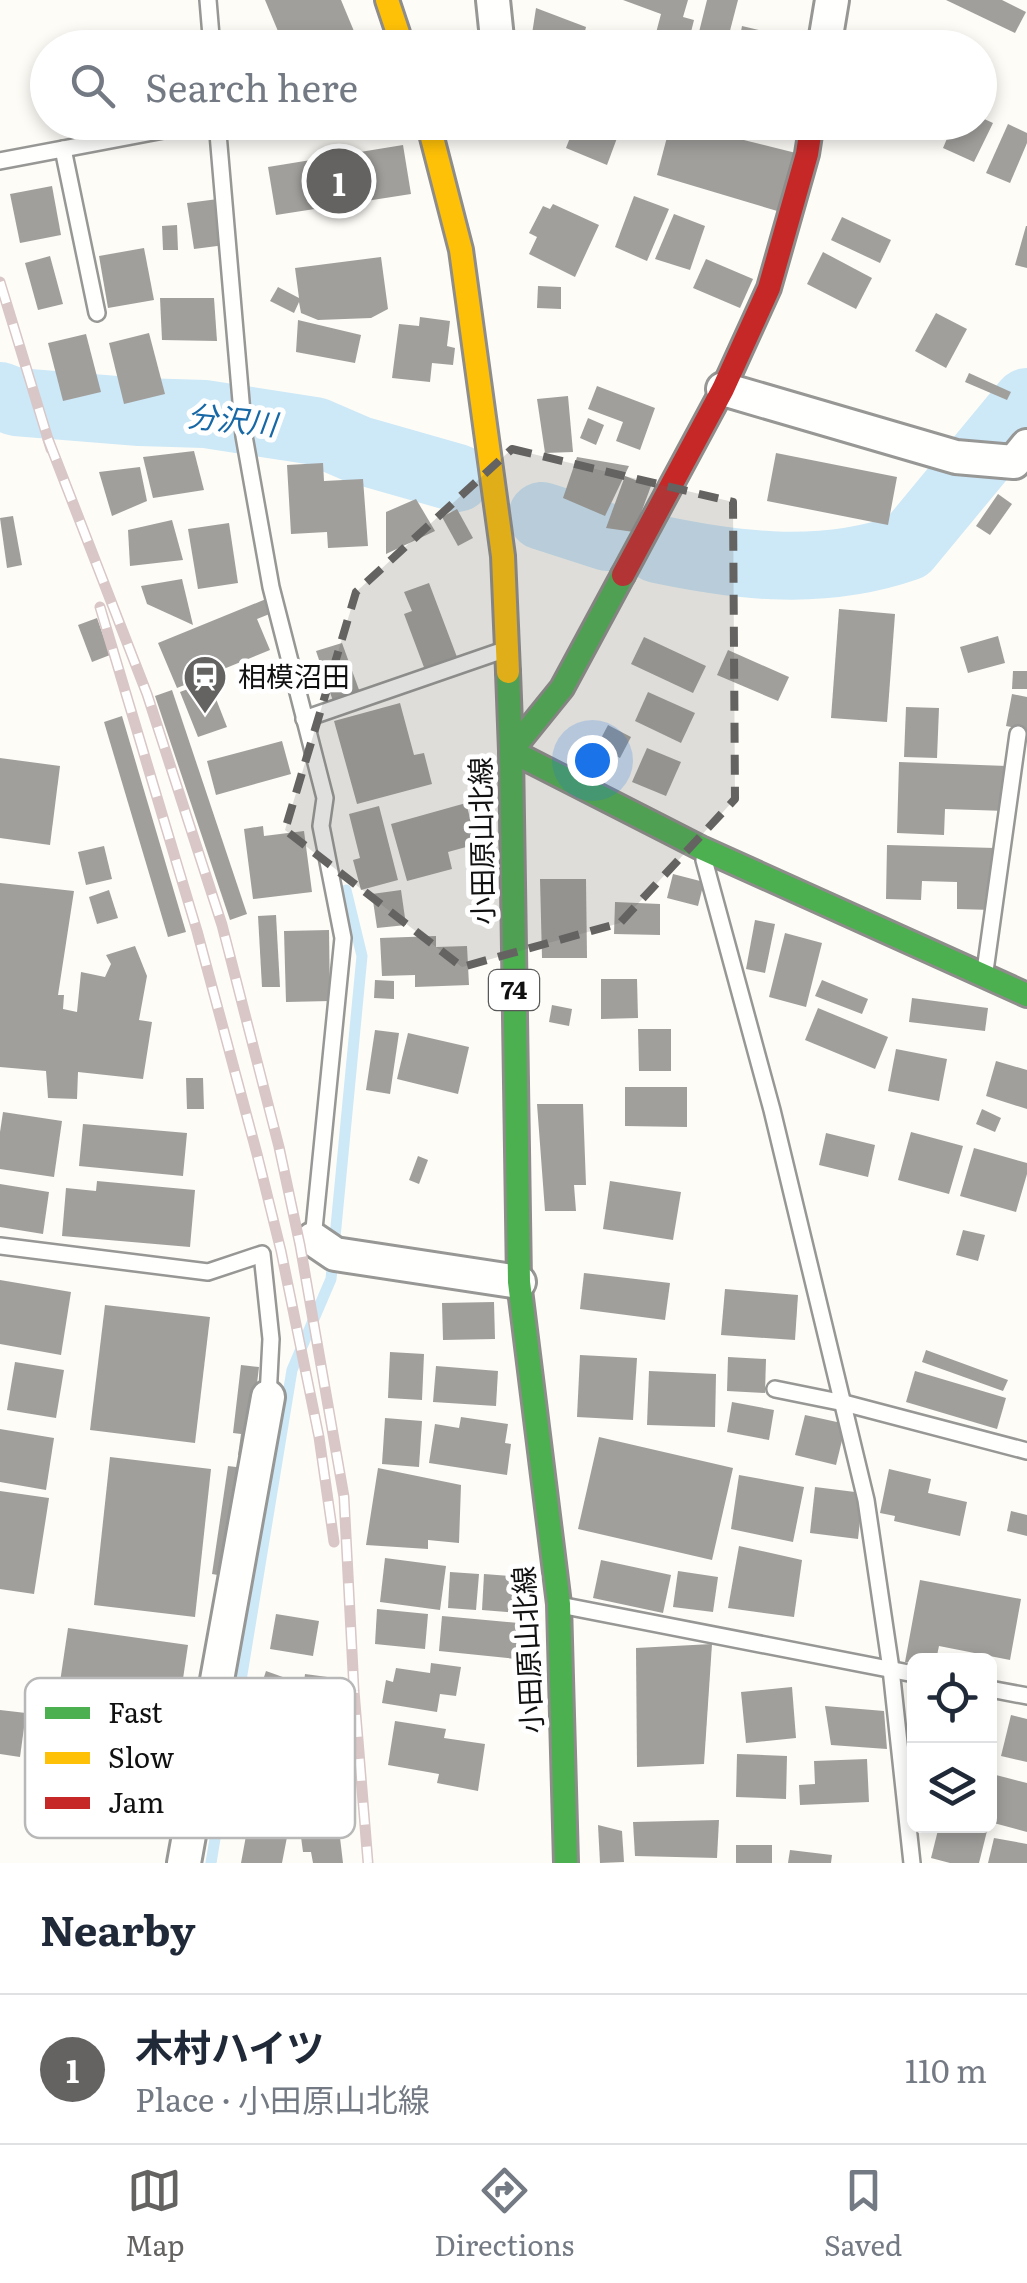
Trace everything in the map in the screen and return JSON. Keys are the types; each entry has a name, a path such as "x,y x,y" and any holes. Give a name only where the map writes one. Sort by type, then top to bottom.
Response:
{"main road":[{"path":"387,0 397,30"},
{"name":"小田原山北線","path":"433,140 462,250 504,556 519,1282 559,1604 566,1863"},
{"path":"809,140 769,288 723,389 562,688 511,750 701,848 1027,994"}],"street":[{"path":"493,0 496,30"},
{"path":"827,30 832,0"},
{"path":"723,389 956,457 1020,454"},
{"path":"314,1239 335,1254 519,1282"},
{"path":"217,1678 268,1397"},
{"path":"184,1863 189,1838"}],"lane":[{"path":"208,0 210,30"},
{"path":"0,161 111,140"},
{"path":"218,140 244,436 271,586 324,798 321,826 343,938 314,1239"},
{"path":"63,149 97,312"},
{"path":"304,719 506,649"},
{"path":"985,976 1018,734"},
{"path":"701,848 772,1110 866,1500 892,1669 912,1863"},
{"path":"0,1246 208,1272 262,1254 271,1339 268,1397"},
{"path":"776,1389 1027,1451"},
{"path":"559,1604 907,1672"},
{"path":"997,1690 1027,1696"}],"highlighted area":[{"path":"512,449 733,502 735,799 620,923 462,967 285,830 356,592"}],"building":[{"path":"265,0 341,0 354,30 278,30"},
{"path":"623,0 688,0 683,17 694,20 692,30 657,30 661,14"},
{"path":"707,0 738,0 730,30 700,30"},
{"path":"946,0 1002,0 1026,12 1015,33"},
{"path":"536,8 586,27 585,30 533,30"},
{"path":"1008,124 1027,133 1027,143 1010,183 986,173"},
{"path":"569,140 616,140 607,165 566,148"},
{"path":"666,140 744,140 800,154 784,213 657,175"},
{"path":"946,140 985,140 974,162 943,148"},
{"path":"403,145 411,194 276,215 268,167"},
{"path":"52,186 61,235 20,243 10,194"},
{"path":"634,196 669,209 647,261 615,247"},
{"path":"218,199 225,245 194,249 187,203"},
{"path":"553,204 599,225 575,277 529,254 537,237 529,233 543,206 550,209"},
{"path":"674,214 705,226 690,270 655,259"},
{"path":"842,217 891,240 880,263 831,240"},
{"path":"177,225 178,250 163,250 162,226"},
{"path":"1027,226 1027,268 1015,265"},
{"path":"144,248 154,300 108,308 99,256"},
{"path":"823,252 872,278 856,309 807,284"},
{"path":"50,256 63,304 38,310 25,263"},
{"path":"381,257 388,309 371,318 318,320 301,313 299,302 294,313 270,301 278,287 299,298 295,268"},
{"path":"706,259 753,279 740,308 693,288"},
{"path":"538,286 561,287 561,309 537,308"},
{"path":"160,298 214,298 217,341 162,340"},
{"path":"936,313 967,329 946,368 915,351"},
{"path":"420,317 450,321 447,346 455,348 453,365 432,363 430,382 392,378 399,324 419,326"},
{"path":"298,320 361,335 355,363 296,352"},
{"path":"149,333 165,394 124,404 109,343"},
{"path":"86,334 101,392 63,401 48,343"},
{"path":"969,373 1011,392 1007,400 965,382"},
{"path":"597,386 655,408 640,450 616,441 623,422 588,409"},
{"path":"568,396 573,452 545,453 537,399"},
{"path":"588,418 604,425 596,445 580,438"},
{"path":"194,451 204,490 153,498 143,457"},
{"path":"776,453 897,477 888,525 767,501"},
{"path":"577,457 629,466 605,516 563,498"},
{"path":"323,463 324,481 363,479 368,546 328,548 327,532 291,534 287,465"},
{"path":"140,467 147,501 112,516 99,472"},
{"path":"625,476 651,486 634,532 606,528"},
{"path":"998,494 1012,504 990,535 976,526"},
{"path":"416,499 435,531 386,554 386,512"},
{"path":"457,509 473,538 458,546 442,517"},
{"path":"13,516 22,565 7,568 0,518"},
{"path":"172,520 183,560 130,566 128,530"},
{"path":"229,523 238,583 198,589 188,529"},
{"path":"182,579 193,625 147,604 141,586"},
{"path":"429,583 457,657 425,670 404,614 412,611 404,592"},
{"path":"266,599 272,613 257,619 270,650 177,688 158,643"},
{"path":"839,609 895,614 887,722 831,718"},
{"path":"97,618 110,655 92,662 78,625"},
{"path":"998,636 1005,663 968,673 960,647"},
{"path":"644,637 706,666 693,693 631,664"},
{"path":"342,643 362,698 335,707 316,651"},
{"path":"728,650 789,677 778,701 717,675"},
{"path":"1013,671 1027,671 1027,689 1012,689"},
{"path":"209,681 227,727 198,737 180,692"},
{"path":"172,690 247,914 230,920 155,696"},
{"path":"648,692 695,713 681,743 635,721"},
{"path":"1012,694 1027,697 1027,730 1006,726"},
{"path":"400,703 414,755 424,753 432,784 357,804 334,721"},
{"path":"906,707 939,708 937,758 904,757"},
{"path":"122,716 186,932 168,937 104,722"},
{"path":"608,725 631,737 620,758 597,746"},
{"path":"282,741 291,774 216,795 207,761"},
{"path":"647,748 681,762 666,796 632,782"},
{"path":"0,758 60,766 50,845 0,838"},
{"path":"899,762 1007,766 1006,811 945,809 944,835 897,833"},
{"path":"466,803 477,844 448,852 452,869 407,881 391,824"},
{"path":"379,806 398,880 361,890 353,860 360,858 349,814"},
{"path":"263,826 264,836 304,831 312,892 253,899 244,829"},
{"path":"887,845 995,848 993,910 957,909 957,882 922,881 921,900 886,899"},
{"path":"104,846 112,879 86,885 78,852"},
{"path":"673,874 704,882 698,906 667,898"},
{"path":"540,879 586,879 587,958 542,958"},
{"path":"0,883 74,891 58,995 64,995 63,1009 77,1012 81,972 105,977 111,964 106,955 135,946 147,976 139,1020 152,1022 143,1079 78,1072 77,1099 48,1098 46,1071 0,1067"},
{"path":"109,890 118,918 97,924 89,897"},
{"path":"401,890 406,925 377,928 372,894"},
{"path":"615,902 660,904 660,935 614,934"},
{"path":"276,915 280,987 262,987 258,916"},
{"path":"755,920 775,924 765,973 746,969"},
{"path":"329,930 330,1001 286,1002 284,931"},
{"path":"785,933 822,943 806,1007 769,997"},
{"path":"436,936 436,947 467,946 469,985 415,987 415,975 382,976 380,938"},
{"path":"601,979 637,979 638,1018 601,1019"},
{"path":"375,980 394,981 394,999 374,998"},
{"path":"822,980 868,999 862,1014 815,996"},
{"path":"912,998 988,1008 985,1031 909,1022"},
{"path":"552,1005 572,1009 569,1026 549,1022"},
{"path":"818,1008 888,1037 875,1069 805,1040"},
{"path":"638,1029 671,1029 671,1071 639,1071"},
{"path":"375,1030 399,1033 390,1094 366,1090"},
{"path":"408,1033 469,1047 458,1094 397,1079"},
{"path":"896,1049 947,1059 939,1101 888,1091"},
{"path":"996,1061 1027,1070 1027,1109 986,1096"},
{"path":"186,1078 203,1078 204,1109 187,1109"},
{"path":"625,1087 687,1087 687,1127 625,1126"},
{"path":"537,1104 583,1104 586,1185 574,1185 576,1211 545,1211"},
{"path":"982,1109 1001,1118 995,1132 976,1124"},
{"path":"3,1112 62,1121 54,1177 0,1169"},
{"path":"83,1124 187,1133 183,1176 79,1166"},
{"path":"911,1132 963,1146 949,1194 898,1180"},
{"path":"826,1133 875,1145 868,1177 819,1165"},
{"path":"974,1148 1027,1163 1016,1212 960,1196"},
{"path":"418,1156 428,1160 419,1184 409,1180"},
{"path":"97,1181 195,1190 190,1247 62,1236 66,1188 96,1191"},
{"path":"610,1181 681,1192 673,1240 603,1229"},
{"path":"0,1184 49,1192 43,1234 0,1227"},
{"path":"963,1230 985,1235 978,1261 956,1255"},
{"path":"584,1273 670,1283 665,1320 580,1309"},
{"path":"0,1280 71,1292 61,1355 0,1344"},
{"path":"725,1289 798,1295 795,1340 721,1335"},
{"path":"494,1302 495,1339 443,1340 442,1303"},
{"path":"105,1305 210,1317 195,1443 90,1430"},
{"path":"926,1350 1008,1380 1003,1391 922,1362"},
{"path":"390,1352 424,1354 422,1400 388,1398"},
{"path":"580,1355 637,1358 633,1420 577,1417"},
{"path":"728,1357 766,1359 765,1393 727,1391"},
{"path":"15,1362 64,1370 56,1418 7,1410"},
{"path":"241,1365 259,1367 248,1457 238,1455 241,1434 233,1433"},
{"path":"436,1366 498,1371 496,1406 433,1402"},
{"path":"649,1371 716,1374 715,1427 647,1425"},
{"path":"915,1371 1006,1398 997,1429 906,1402"},
{"path":"732,1402 774,1410 769,1440 727,1432"},
{"path":"805,1415 846,1424 836,1465 795,1455"},
{"path":"461,1417 508,1424 505,1443 511,1444 507,1475 429,1463 435,1424 459,1428"},
{"path":"385,1418 422,1421 419,1467 382,1464"},
{"path":"0,1429 54,1438 46,1490 0,1482"},
{"path":"599,1437 733,1468 712,1560 578,1529"},
{"path":"110,1457 211,1469 195,1617 94,1605"},
{"path":"228,1466 244,1468 229,1577 212,1574"},
{"path":"378,1468 461,1485 459,1543 428,1540 428,1549 366,1545"},
{"path":"889,1469 931,1479 928,1493 967,1502 960,1536 894,1521 895,1516 880,1513"},
{"path":"739,1475 804,1487 793,1542 731,1529"},
{"path":"815,1487 863,1493 858,1539 810,1533"},
{"path":"0,1491 49,1498 34,1594 0,1589"},
{"path":"1011,1511 1027,1515 1027,1536 1007,1531"},
{"path":"739,1546 802,1560 794,1617 728,1608"},
{"path":"385,1558 446,1566 440,1610 380,1602"},
{"path":"601,1560 671,1575 663,1613 593,1598"},
{"path":"678,1571 718,1577 713,1612 673,1607"},
{"path":"450,1572 479,1574 476,1610 448,1608"},
{"path":"484,1574 524,1577 521,1613 482,1610"},
{"path":"920,1580 1021,1599 1010,1660 997,1657 997,1653 939,1646 938,1653 907,1653 905,1662"},
{"path":"377,1609 428,1614 425,1649 375,1644"},
{"path":"276,1614 319,1621 313,1656 270,1649"},
{"path":"442,1616 529,1624 526,1660 439,1651"},
{"path":"68,1628 188,1645 183,1678 61,1678"},
{"path":"712,1644 704,1764 637,1767 636,1648"},
{"path":"431,1663 461,1667 456,1696 440,1694 437,1712 382,1703 386,1680 393,1682 396,1668 430,1673"},
{"path":"266,1671 286,1678 264,1678"},
{"path":"792,1687 796,1738 746,1743 741,1692"},
{"path":"825,1706 884,1711 887,1749 831,1745"},
{"path":"0,1710 25,1713 20,1757 0,1754"},
{"path":"1011,1715 1027,1719 1027,1762 1001,1756"},
{"path":"395,1721 446,1729 444,1738 485,1744 478,1791 437,1783 439,1774 388,1765"},
{"path":"737,1754 787,1756 786,1799 736,1797"},
{"path":"867,1759 869,1802 800,1805 799,1785 815,1784 814,1761"},
{"path":"997,1775 1027,1783 1027,1832 997,1824"},
{"path":"719,1820 717,1858 635,1856 633,1822"},
{"path":"598,1825 622,1831 624,1862 600,1863"},
{"path":"937,1833 986,1833 979,1863 950,1863 931,1858"},
{"path":"246,1838 287,1838 282,1863 241,1863"},
{"path":"301,1838 340,1838 343,1863 313,1863 311,1852 303,1852"},
{"path":"994,1838 1027,1844 1027,1863 988,1863"},
{"path":"736,1845 772,1845 772,1863 736,1863"},
{"path":"790,1850 832,1855 831,1863 788,1863"}],"waterway":[{"name":"分沢川","path":"0,396 16,402 205,414 315,431 359,450 457,478"},
{"name":"分沢川","path":"657,549 783,566 845,562 907,547 1027,402"},
{"name":"分沢川","path":"542,516 607,537"},
{"path":"241,1678 292,1370 331,1279 362,956 346,890"},
{"path":"211,1863 215,1838"}],"railway":[{"path":"0,282 51,449"},
{"path":"48,439 147,694 222,925 279,1147 344,1497 353,1678"},
{"path":"100,607 197,931 257,1154 319,1437 334,1542"},
{"path":"355,1703 368,1863"}],"traffic: fast":[{"path":"623,575 562,688 511,751 701,848 1027,995"},
{"path":"508,672 519,1282 559,1604 566,1863"}],"traffic: slow":[{"path":"387,0 397,30"},
{"path":"433,140 461,250 503,556 508,672"}],"traffic: jam":[{"path":"623,575 723,389 769,288 809,140"}],"place":[{"name":"木村ハイツ","path":"339,181"},
{"name":"相模沼田","path":"205,715"}]}
